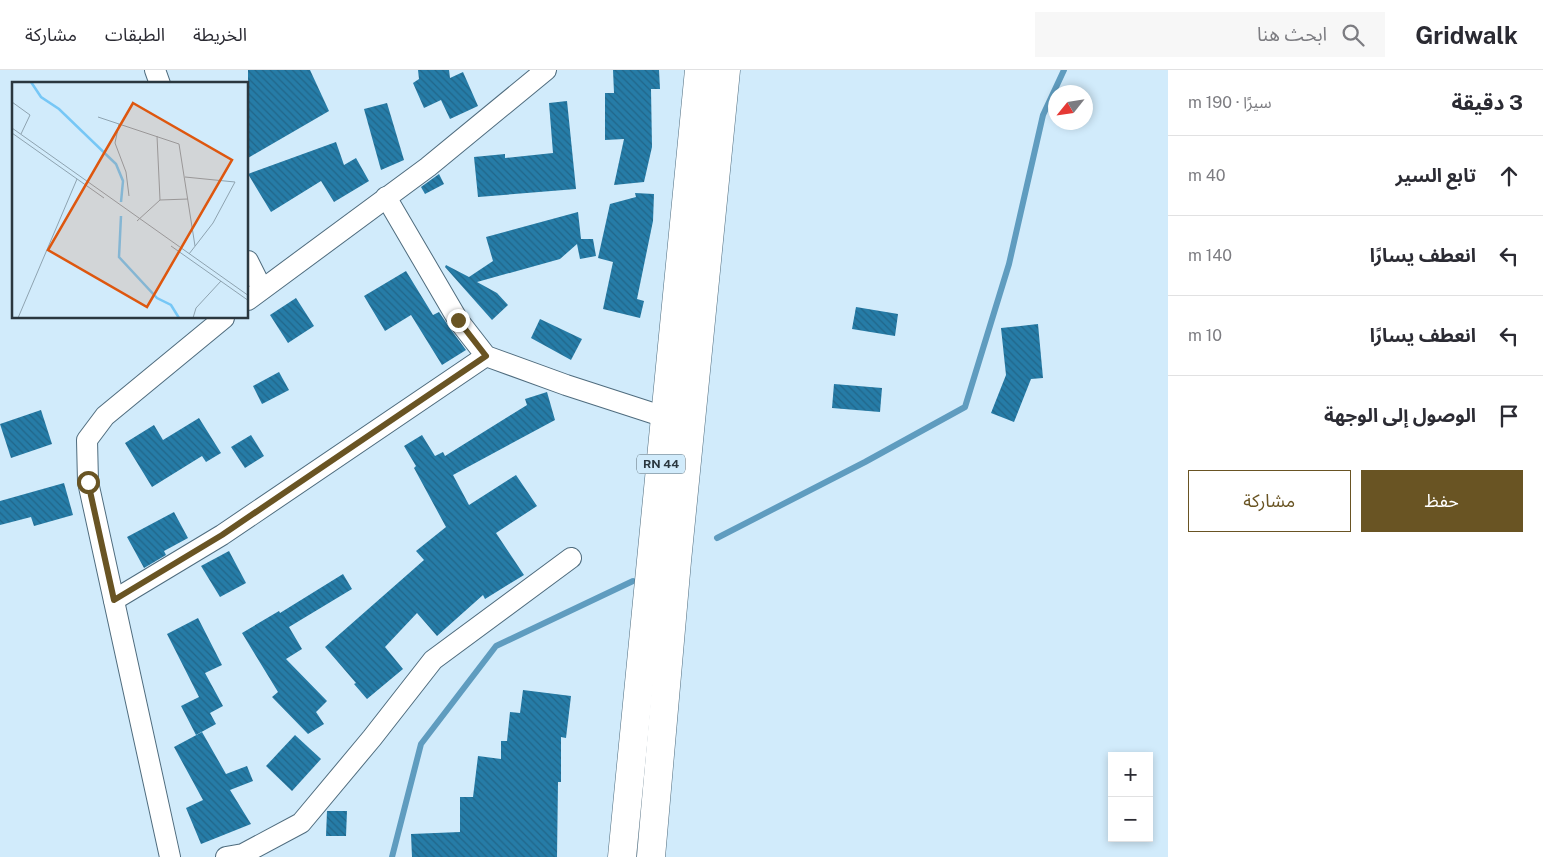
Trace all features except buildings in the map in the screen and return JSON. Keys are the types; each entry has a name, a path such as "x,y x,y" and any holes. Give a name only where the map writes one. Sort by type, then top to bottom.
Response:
{"highway":[{"name":"RN 44","path":"650,857 699,70"},
{"name":"RN 44","path":"622,857 678,421 726,70"}],"street":[{"path":"155,70 159,82"},
{"path":"249,266 255,295 428,167 546,70"},
{"path":"386,197 458,320 486,356 566,385 678,421"},
{"path":"170,857 88,482 87,440 106,416 207,330 223,319"},
{"path":"114,600 222,535 486,356"},
{"path":"226,857 243,854 301,823 372,738 433,660 571,558"}],"waterway":[{"path":"717,538 865,462 965,407 1009,264 1043,115 1064,70"},
{"path":"392,857 421,744 496,646 633,581"}],"route":[{"path":"88,482 114,600 222,535 486,356 458,320"}]}
